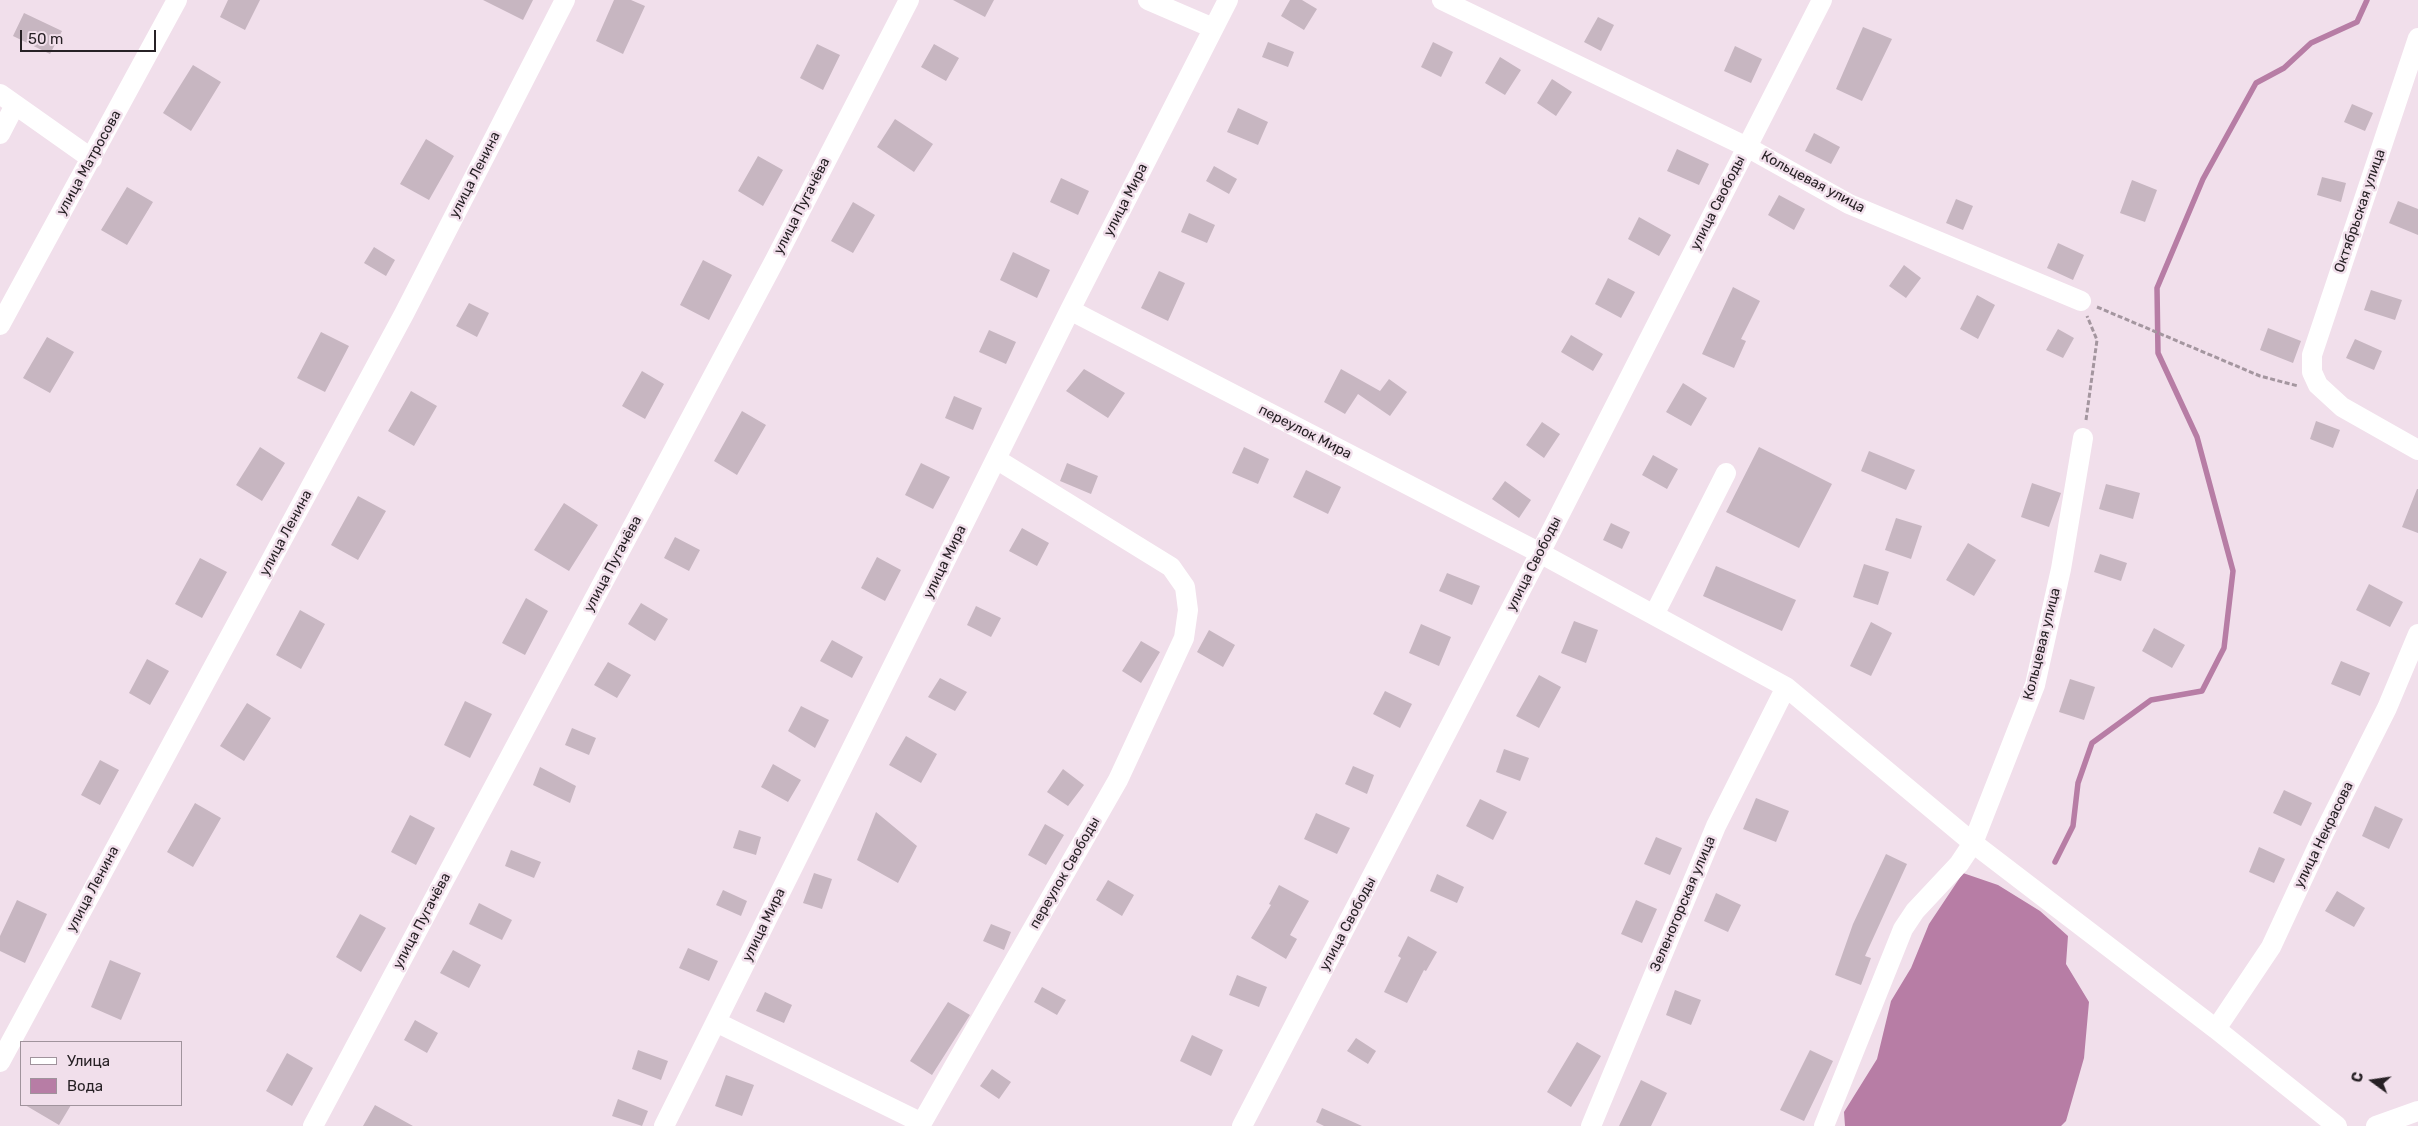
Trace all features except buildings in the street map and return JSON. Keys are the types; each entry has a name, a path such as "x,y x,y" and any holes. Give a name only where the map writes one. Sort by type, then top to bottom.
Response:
{"street":[{"name":"улица Матросова","path":"0,325 177,0"},
{"name":"улица Ленина","path":"0,1062 404,314 565,0"},
{"name":"улица Пугачёва","path":"314,1126 765,277 909,0"},
{"path":"1148,0 1213,28"},
{"name":"улица Мира","path":"664,1126 1070,310 1228,0"},
{"name":"Кольцевая улица","path":"1442,0 1747,147 1849,204 2081,301"},
{"name":"улица Свободы","path":"1242,1126 1540,553 1822,0"},
{"name":"Октябрьская улица","path":"2318,385 2312,372 2312,355 2418,38"},
{"path":"0,134 8,100 92,159"},
{"name":"переулок Мира","path":"1070,310 1540,553 1786,687 1972,843 2216,1029 2338,1126"},
{"path":"2318,385 2342,407 2418,450"},
{"name":"Кольцевая улица","path":"1972,843 2035,685 2060,569 2083,438"},
{"name":"переулок Свободы","path":"921,1124 1118,780 1184,638 1188,610 1185,587 1171,567 996,459"},
{"path":"1654,615 1726,473"},
{"name":"улица Некрасова","path":"2216,1029 2271,948 2324,834 2387,708 2418,634"},
{"name":"Зеленогорская улица","path":"1591,1126 1716,826 1786,687"},
{"path":"1824,1126 1903,929 1915,911 1959,864 1972,843"},
{"path":"716,1022 921,1124"},
{"path":"2376,1126 2418,1111"}],"path":[{"path":"2081,301 2179,340 2260,376 2303,388 2318,385"},
{"path":"2081,301 2097,340 2083,438"}],"water":[{"path":"1963,873 1998,885 2040,911 2068,936 2066,964 2089,1002 2084,1058 2066,1121 2061,1126 1845,1126 1844,1112 1877,1059 1891,1001 1911,968 1929,924"}],"waterway":[{"path":"2055,862 2073,826 2078,783 2092,743 2151,700 2202,691 2224,648 2233,571 2197,437 2158,353 2157,288 2203,179 2256,83 2284,68 2311,43 2357,22 2367,0"}]}
